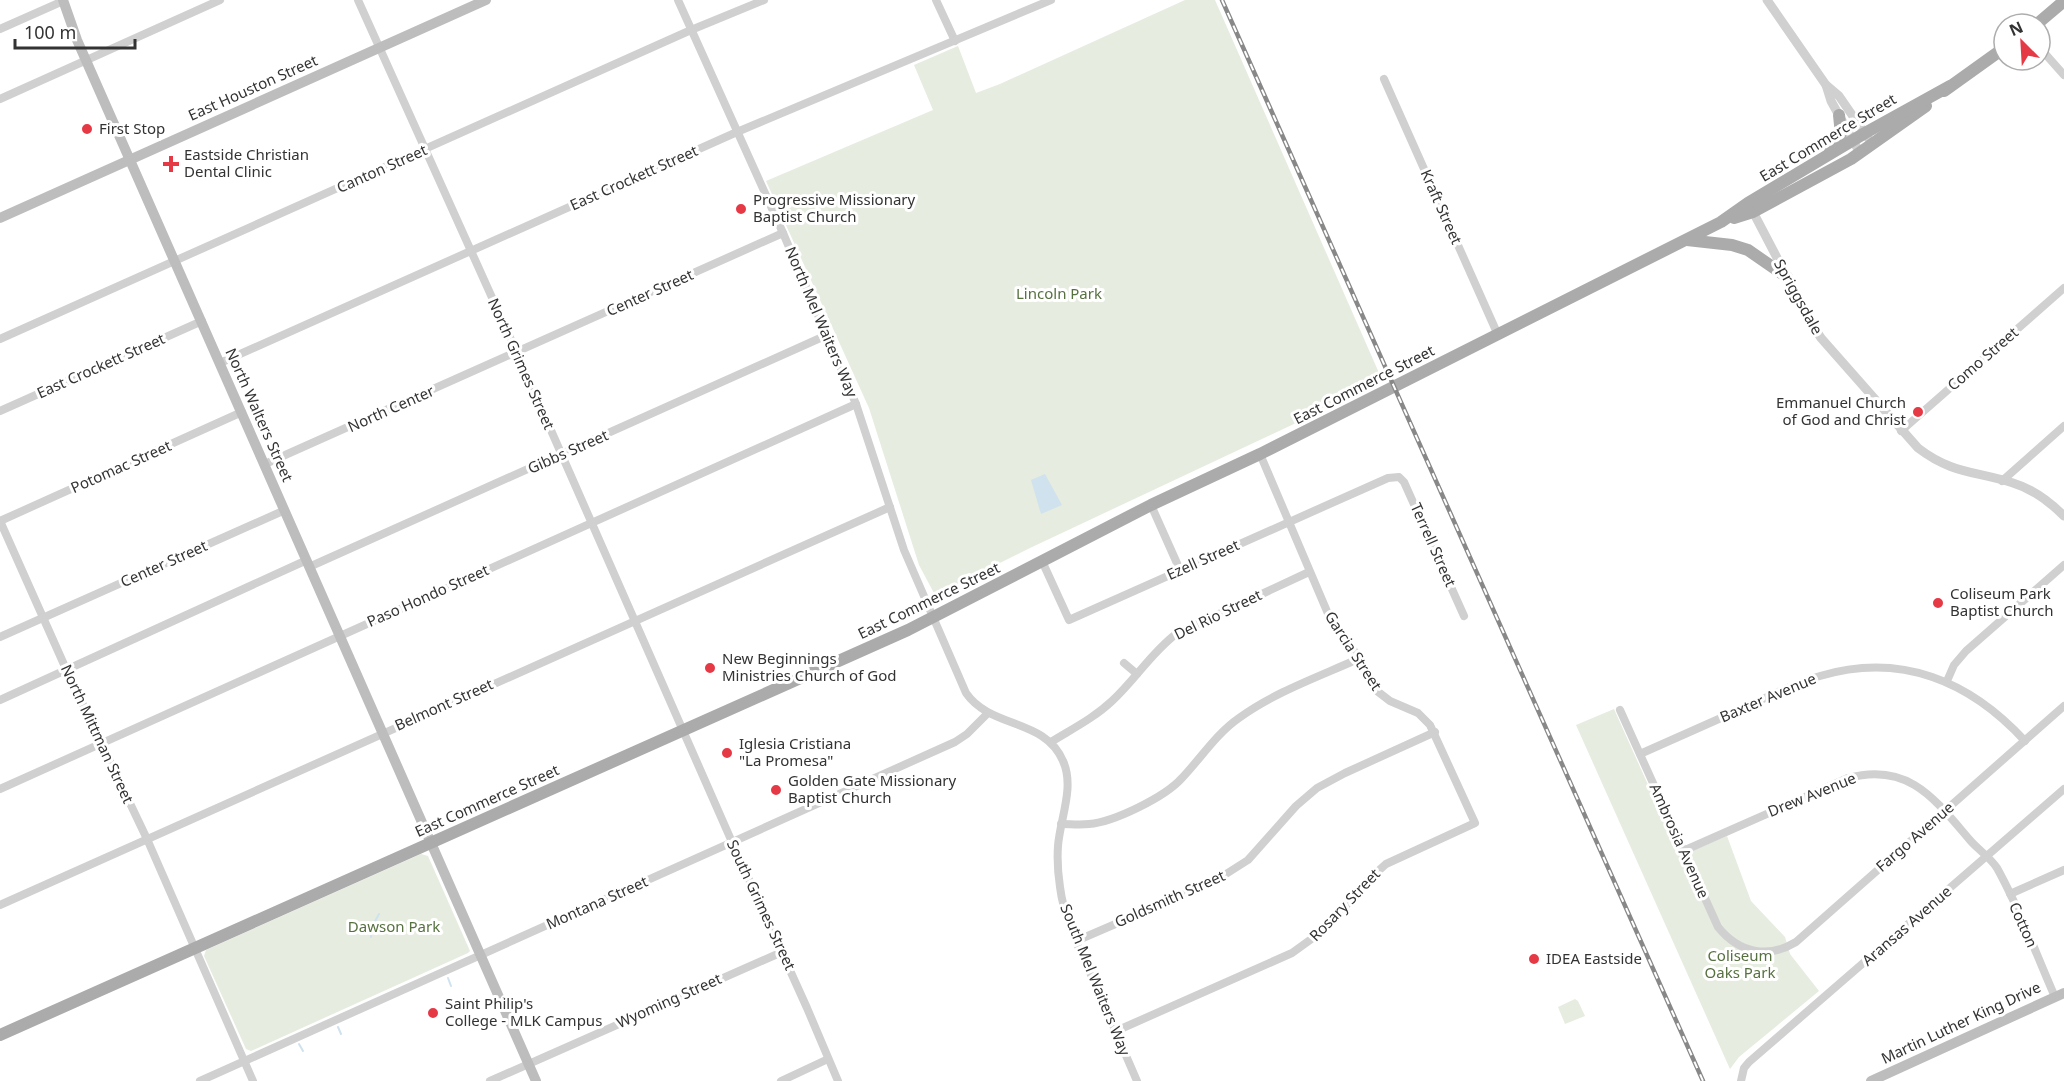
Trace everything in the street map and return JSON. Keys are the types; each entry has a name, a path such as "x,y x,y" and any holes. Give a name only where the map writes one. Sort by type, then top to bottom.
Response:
{"main road":[{"name":"North Walters Street","path":"63,0 86,61 536,1081"},
{"name":"East Houston Street","path":"0,218 486,0"},
{"path":"2051,12 2064,1"},
{"name":"East Commerce Street","path":"0,1035 908,630 1151,505 1260,454 1860,153 1992,56"},
{"name":"East Commerce Street","path":"1751,208 1827,156 1950,86"},
{"path":"1827,156 1836,146 1841,134 1839,115"},
{"path":"1686,240 1740,248 1762,259 1787,278"},
{"name":"Martin Luther King Drive","path":"1871,1081 2060,995"}],"street":[{"path":"0,29 63,0"},
{"path":"0,99 220,0"},
{"name":"North Grimes Street","path":"358,0 517,353 682,730"},
{"name":"North Mel Waiters Way","path":"678,0 783,233 856,404 904,550 932,617"},
{"name":"Canton Street","path":"0,339 764,0"},
{"path":"936,0 955,42"},
{"name":"East Crockett Street","path":"220,363 737,132 1051,0"},
{"path":"1767,0 1826,85 1839,96 1873,144"},
{"path":"2052,62 2064,75"},
{"name":"Kraft Street","path":"1384,79 1498,335"},
{"path":"1826,85 1831,101 1860,153"},
{"name":"Spriggsdale","path":"1751,208 1821,338 1918,448 1941,463 1967,473 2014,483 2038,495 2064,516"},
{"name":"Center Street","path":"517,353 783,233"},
{"name":"Como Street","path":"1901,431 2064,288"},
{"name":"East Crockett Street","path":"0,411 202,321"},
{"name":"Gibbs Street","path":"0,700 308,563 562,455 827,335"},
{"name":"North Center","path":"264,464 517,353"},
{"name":"Paso Hondo Street","path":"0,789 856,404"},
{"name":"Potomac Street","path":"0,521 242,412"},
{"path":"2002,481 2064,426"},
{"name":"Garcia Street","path":"1260,454 1329,616 1377,691 1390,701 1418,712 1435,732 1475,823"},
{"name":"Ezell Street","path":"1042,561 1069,620 1388,478 1399,477"},
{"name":"Terrell Street","path":"1399,477 1404,482 1464,616"},
{"path":"1151,505 1180,570"},
{"name":"Belmont Street","path":"0,905 890,507"},
{"name":"Center Street","path":"43,618 285,510"},
{"name":"North Mittman Street","path":"0,521 66,669 147,839 253,1081"},
{"path":"1947,681 1954,665 1966,651 2064,565"},
{"name":"Del Rio Street","path":"1051,742 1094,716 1113,701 1165,642 1176,634 1310,572"},
{"path":"932,617 972,703 987,714 1029,728 1051,742"},
{"path":"0,637 43,618"},
{"path":"1061,824 1102,822 1152,800 1182,778 1218,735 1237,719 1270,698 1358,659"},
{"path":"1124,663 1137,674"},
{"name":"Baxter Avenue","path":"1640,754 1800,683 1839,671 1858,668 1898,669 1947,681 1988,705 2025,741"},
{"name":"Fargo Avenue","path":"1758,952 1776,951 1796,942 2064,706"},
{"name":"Ambrosia Avenue","path":"1620,710 1718,927 1736,944 1758,952"},
{"name":"Montana Street","path":"200,1081 955,742 967,735 987,714"},
{"name":"South Grimes Street","path":"682,730 838,1081"},
{"name":"Goldsmith Street","path":"1076,941 1215,881 1233,871 1258,850 1296,806 1317,788 1435,732"},
{"name":"South Mel Waiters Way","path":"1051,742 1064,761 1068,781 1058,847 1059,882 1064,906 1076,941 1137,1081"},
{"name":"Drew Avenue","path":"1683,851 1840,781 1857,775 1884,774 1909,781 1932,796 1975,846 1987,856"},
{"name":"Aransas Avenue","path":"1741,1081 1744,1068 1749,1062 2064,789"},
{"name":"Rosary Street","path":"1116,1031 1279,960 1298,949 1328,927 1386,864 1475,823"},
{"name":"Cotton","path":"1987,856 1997,868 2060,995"},
{"path":"2010,894 2064,870"},
{"name":"Wyoming Street","path":"490,1081 782,952"},
{"path":"781,1081 828,1059"}],"green space":[{"name":"Lincoln Park","path":"1185,0 1215,0 1383,382 935,595 919,565 869,408 766,181 933,110 914,65 958,46 976,93"},
{"name":"Coliseum Oaks Park","path":"1614,709 1680,856 1727,836 1751,901 1785,937 1790,954 1819,991 1739,1057 1730,1069 1576,725"},
{"name":"Dawson Park","path":"421,854 428,856 470,951 251,1051 246,1049 204,956 206,950"},
{"path":"1575,999 1585,1016 1565,1024 1558,1007"}],"water":[{"path":"1045,474 1062,505 1041,514 1031,480"}],"waterway":[{"path":"371,937 372,927 379,914"},
{"path":"448,978 451,986"},
{"path":"338,1027 341,1034"},
{"path":"299,1044 303,1051"}],"railway":[{"path":"1222,0 1703,1081"}],"place":[{"name":"First Stop","path":"87,129"},
{"name":"Eastside Christian Dental Clinic","path":"171,164"},
{"name":"Progressive Missionary Baptist Church","path":"741,209"},
{"name":"Emmanuel Church of God and Christ","path":"1918,412"},
{"name":"Coliseum Park Baptist Church","path":"1938,603"},
{"name":"New Beginnings Ministries Church of God","path":"710,668"},
{"name":"Iglesia Cristiana \"La Promesa\"","path":"727,753"},
{"name":"Golden Gate Missionary Baptist Church","path":"776,790"},
{"name":"IDEA Eastside","path":"1534,959"},
{"name":"Saint Philip's College - MLK Campus","path":"433,1013"}]}
